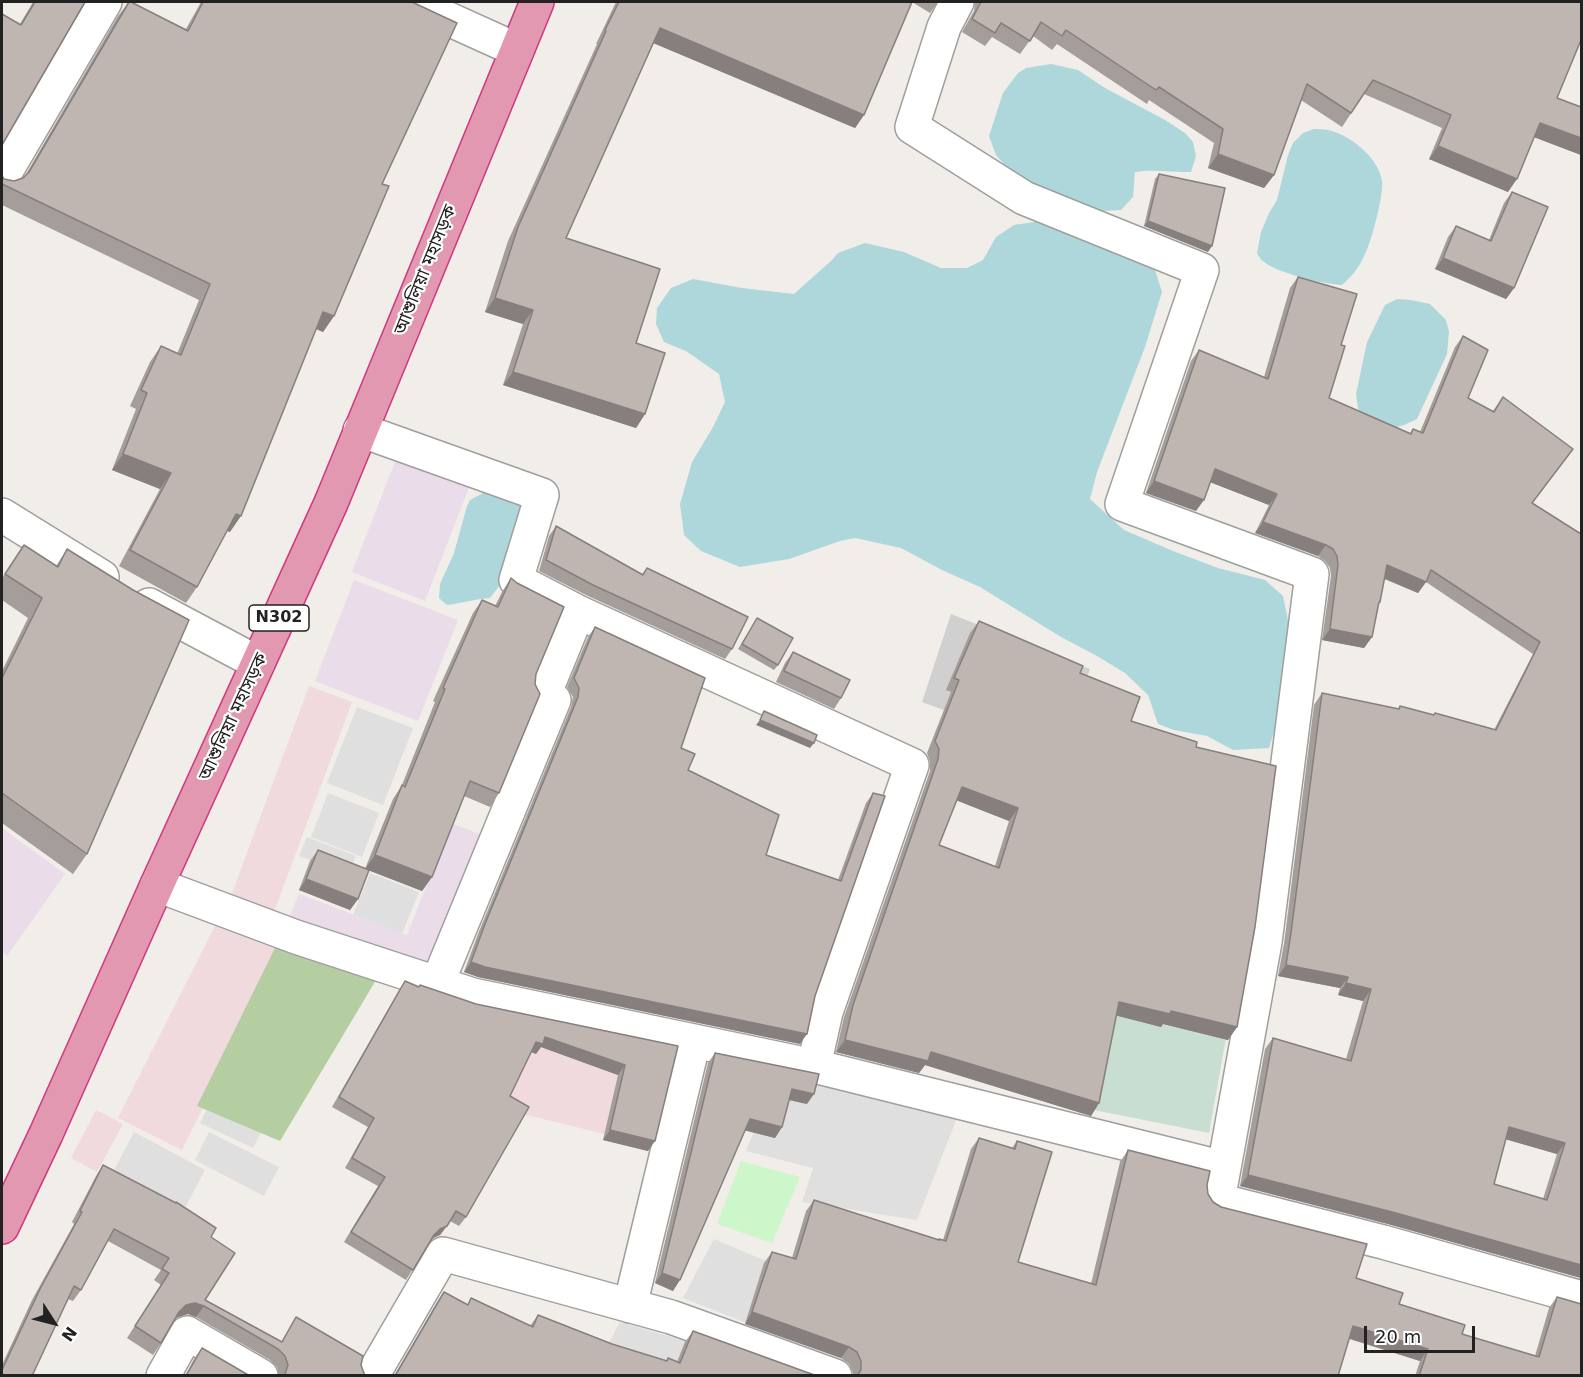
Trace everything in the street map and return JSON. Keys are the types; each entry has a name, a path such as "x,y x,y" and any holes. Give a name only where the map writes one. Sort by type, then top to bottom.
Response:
{"highway":[{"name":"আশুলিয়া মহাসড়ক","path":"2,1227 331,503 537,2"}],"street":[{"path":"2,178 105,2"},
{"path":"411,2 517,50"},
{"path":"957,2 944,27 912,127 1024,198 1202,270 1122,504 1312,574 1265,942 1218,1200 1383,1242 1581,1298"},
{"path":"360,430 542,495 516,580 578,612 912,765 826,1012 814,1066"},
{"path":"2,515 129,594 258,663"},
{"path":"437,984 554,700 544,695 578,612"},
{"path":"157,885 296,938 473,995 814,1066 1224,1168"},
{"path":"630,1306 693,1041"},
{"path":"372,1376 443,1254 671,1317 835,1376"},
{"path":"163,1376 187,1333 261,1376"}],"shaded area":[{"path":"400,449 473,477 425,601 352,572"},
{"path":"354,580 458,620 418,721 315,681"},
{"path":"951,614 1090,669 1061,753 922,702"},
{"path":"309,686 352,702 271,920 228,904"},
{"path":"357,707 413,728 383,805 327,783"},
{"path":"328,793 379,813 362,857 311,837"},
{"path":"451,823 482,835 429,972 289,917 299,894 407,935"},
{"path":"2,828 65,874 7,956 2,952"},
{"path":"307,837 356,856 348,875 299,856"},
{"path":"370,873 419,892 402,934 353,915"},
{"path":"220,916 283,948 182,1150 118,1118"},
{"path":"514,1020 670,1050 646,1144 477,1103"},
{"path":"227,1070 279,1096 253,1148 200,1123"},
{"path":"777,1073 957,1118 917,1220 802,1202 813,1168 746,1151"},
{"path":"96,1110 123,1124 97,1172 71,1158"},
{"path":"134,1132 205,1170 183,1212 112,1174"},
{"path":"209,1132 279,1167 264,1196 195,1160"},
{"path":"714,1239 778,1266 754,1326 683,1298"},
{"path":"620,1322 747,1359 591,1376"}],"green space":[{"path":"278,942 376,980 280,1141 197,1106"},
{"path":"1071,1005 1226,1038 1209,1133 1044,1100"},
{"path":"741,1161 800,1177 772,1243 717,1224"}],"water":[{"path":"1051,64 1078,70 1105,88 1185,133 1193,142 1196,156 1191,172 1135,172 1133,197 1121,210 1101,211 1071,205 1038,190 1010,171 996,155 989,136 1003,93 1018,73 1026,68"},
{"path":"1314,129 1336,132 1362,148 1380,172 1382,181 1379,207 1367,250 1352,275 1342,285 1324,283 1278,270 1262,261 1257,253 1261,232 1277,200 1293,143 1303,133"},
{"path":"1041,221 1154,267 1162,292 1145,347 1097,472 1090,499 1124,530 1218,568 1265,580 1283,596 1292,640 1279,716 1269,748 1233,750 1207,736 1174,730 1158,724 1148,695 1125,673 980,587 901,548 855,538 789,559 740,567 701,551 684,535 680,504 692,462 725,402 719,374 686,351 664,342 656,324 657,308 671,288 693,279 794,294 838,253 865,243 904,252 941,268 967,268 983,260 996,237 1014,225"},
{"path":"1397,299 1430,304 1446,320 1449,332 1447,354 1417,419 1389,429 1359,415 1356,394 1367,342 1385,305"},
{"path":"489,490 518,503 527,517 502,582 490,598 447,605 439,598 440,584 454,553 467,506 470,500"}],"building":[{"path":"35,2 85,2 2,145 2,14 21,25"},
{"path":"129,2 188,31 203,2 412,2 457,23 382,184 389,186 334,316 323,312 241,516 236,514 197,587 130,550 171,473 123,454 147,393 141,390 161,346 181,355 210,284 2,184 2,176 4,179 14,181 23,178 29,172"},
{"path":"619,2 912,2 864,115 660,28 566,238 660,269 636,343 665,353 645,414 513,372 533,310 495,298 518,227"},
{"path":"981,2 1581,2 1581,40 1557,98 1581,107 1581,138 1540,123 1517,179 1438,146 1451,115 1373,80 1351,113 1307,84 1274,175 1218,154 1223,129 1159,87 1156,90 1066,30 1062,36 1041,22 1030,41 1001,23 995,33 972,19"},
{"path":"1159,174 1225,188 1212,246 1148,221"},
{"path":"1512,192 1548,207 1514,288 1443,258 1456,226 1491,241"},
{"path":"1298,277 1357,294 1341,345 1345,346 1329,398 1411,434 1413,429 1423,433 1463,336 1488,350 1468,398 1494,412 1503,397 1573,449 1532,503 1581,534 1581,1265 1396,1213 1248,1175 1273,1038 1351,1061 1371,989 1346,983 1348,977 1286,965 1322,693 1399,709 1400,706 1434,715 1435,713 1496,730 1540,642 1431,570 1426,582 1387,565 1372,637 1330,629 1338,565 1337,556 1333,549 1326,545 1263,522 1277,494 1215,469 1204,500 1154,481 1199,350 1268,379","holes":["1509,1127 1565,1143 1547,1200 1494,1184"]},
{"path":"556,526 643,575 647,568 748,617 732,649 593,585 546,560"},
{"path":"24,545 58,567 67,549 133,590 189,620 87,854 2,793 2,678 42,598 5,574"},
{"path":"511,578 564,607 536,674 535,684 540,694 499,793 470,781 432,877 375,855 402,785 405,787 445,689 443,688 482,600 498,607"},
{"path":"757,618 793,638 778,665 742,644"},
{"path":"979,621 1083,666 1080,673 1140,697 1131,721 1197,742 1196,747 1276,766 1255,927 1237,1027 1171,1011 1170,1014 1119,1002 1099,1103 931,1052 928,1061 845,1040 853,1005 938,759 939,749 935,741 959,680 954,678","holes":["962,787 1018,808 999,868 939,845"]},
{"path":"595,627 705,678 681,748 695,754 688,770 779,815 766,855 841,881 873,793 885,796 815,996 807,1034 485,967 471,962 578,697 579,688 574,678"},
{"path":"793,652 850,680 841,698 784,671"},
{"path":"764,711 817,735 814,743 760,720"},
{"path":"318,850 369,870 358,899 306,879"},
{"path":"405,981 476,1004 678,1046 655,1141 610,1130 625,1065 545,1037 543,1044 536,1042 510,1096 529,1107 466,1217 456,1211 447,1226 434,1235 413,1270 351,1232 385,1177 352,1158 374,1118 339,1097"},
{"path":"715,1053 819,1074 814,1094 792,1089 782,1127 750,1119 680,1280 662,1273"},
{"path":"979,1138 1015,1149 1017,1141 1052,1152 1018,1262 1096,1285 1128,1150 1210,1171 1208,1194 1213,1202 1221,1207 1367,1244 1356,1278 1403,1293 1399,1304 1465,1325 1462,1334 1539,1357 1557,1297 1581,1304 1581,1376 1419,1376 1428,1349 1353,1326 1338,1376 857,1376 861,1370 861,1361 857,1352 849,1347 752,1312 772,1252 796,1259 814,1200 946,1241"},
{"path":"103,1165 176,1202 216,1228 211,1237 235,1253 205,1300 282,1342 296,1317 363,1356 361,1365 365,1376 284,1376 288,1365 285,1356 278,1349 195,1303 186,1305 179,1312 161,1343 135,1326 169,1273 162,1269 169,1258 114,1229 81,1290 74,1286 32,1376 2,1376 2,1370 40,1289 82,1212 80,1211"},
{"path":"444,1292 468,1305 471,1298 533,1327 538,1315 612,1344 667,1361 668,1358 680,1363 693,1331 817,1376 395,1376"},
{"path":"202,1348 250,1376 186,1376"}]}
